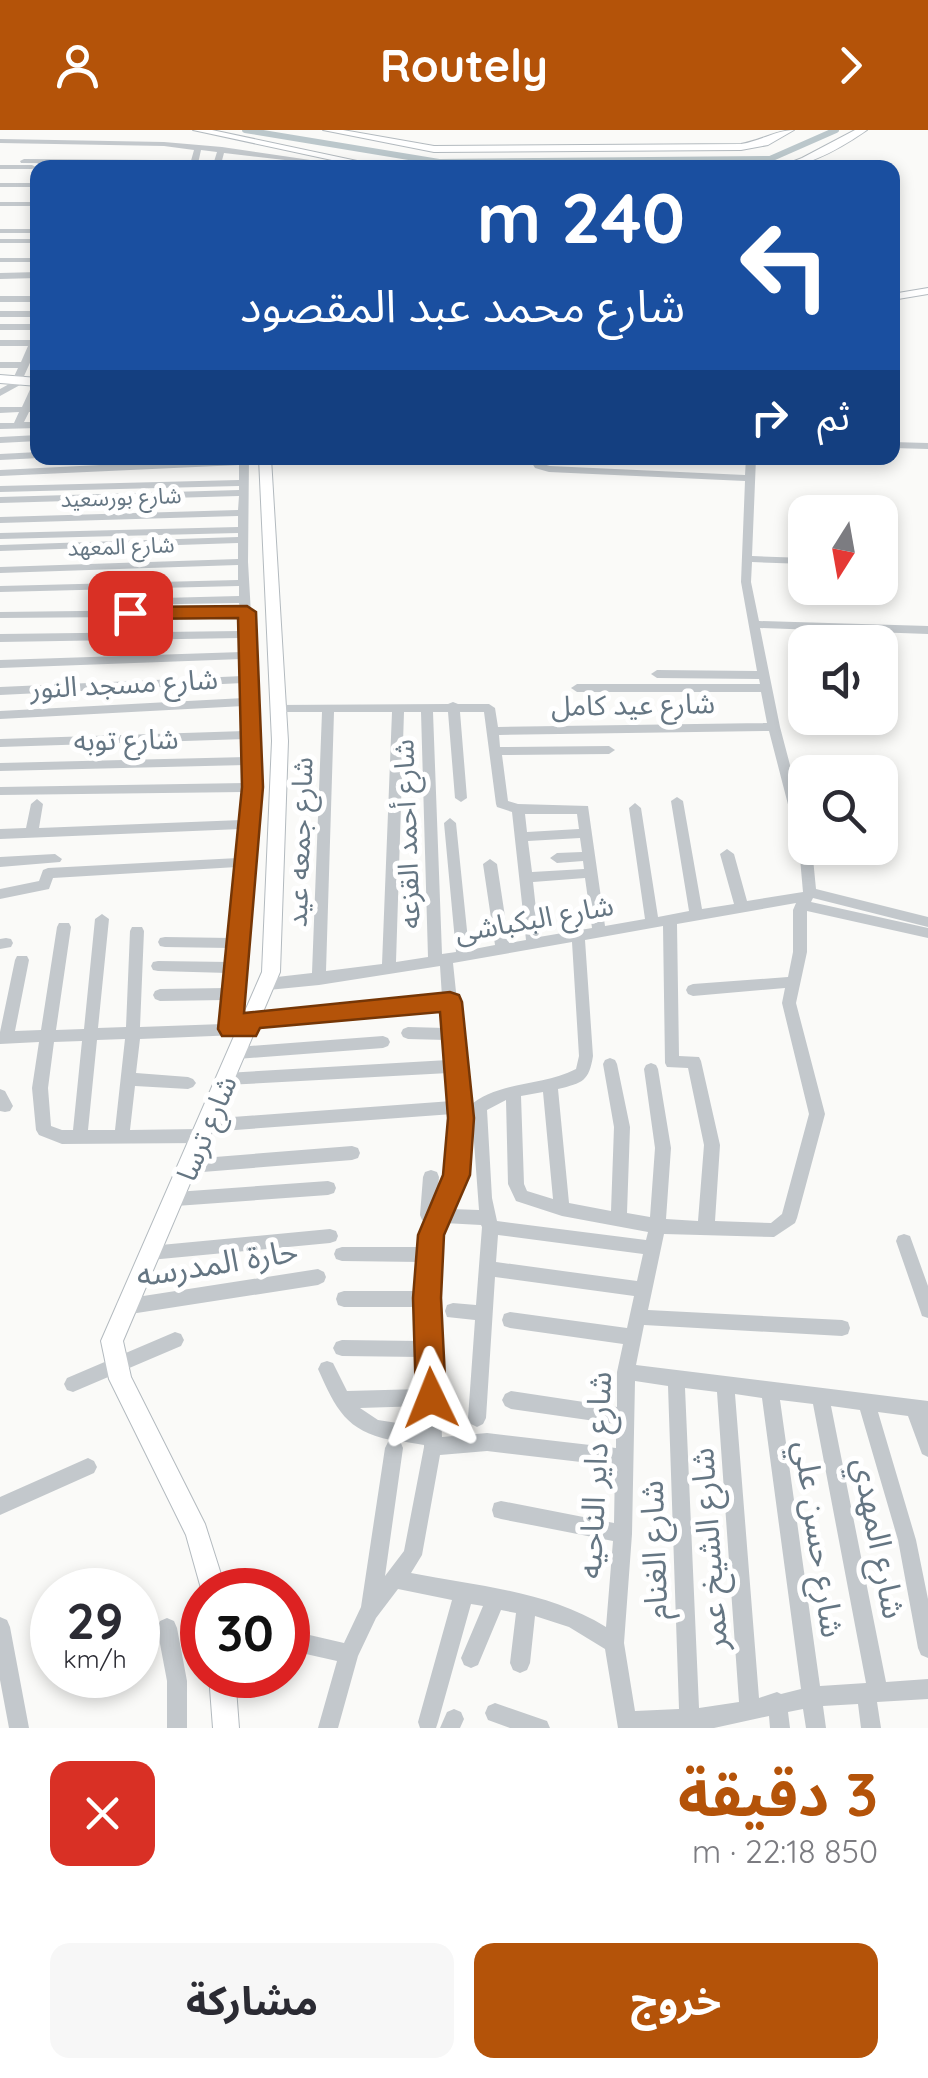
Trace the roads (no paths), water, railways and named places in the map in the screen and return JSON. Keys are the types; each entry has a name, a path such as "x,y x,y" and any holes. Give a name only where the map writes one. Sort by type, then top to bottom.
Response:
{"main road":[{"path":"198,130 313,160"},
{"path":"328,130 434,149 542,150 742,148 765,143 789,130"},
{"path":"803,160 862,130"},
{"path":"900,298 928,291"},
{"path":"900,300 928,299"},
{"name":"شارع ترسا","path":"115,1366 112,1341 124,1307 176,1199 237,1053 243,1026 268,984 272,962 279,708 265,465"},
{"path":"115,1366 197,1532 208,1568"},
{"path":"224,1698 226,1728"}],"street":[{"path":"25,160 39,130"},
{"path":"0,141 164,144 308,160"},
{"path":"157,160 164,144"},
{"path":"195,160 198,147"},
{"path":"219,160 222,149"},
{"path":"245,160 248,151"},
{"path":"25,160 30,162"},
{"path":"0,167 30,160"},
{"path":"0,185 30,185"},
{"path":"18,204 30,189"},
{"path":"0,207 30,206"},
{"path":"0,207 30,208"},
{"path":"0,228 30,228"},
{"path":"0,241 30,249"},
{"path":"0,255 30,252"},
{"path":"0,276 30,275"},
{"path":"0,288 30,288"},
{"path":"0,299 30,299"},
{"path":"0,314 30,314"},
{"path":"0,327 30,336"},
{"path":"0,335 30,338"},
{"path":"0,343 30,339"},
{"path":"0,352 30,340"},
{"path":"30,352 6,386 0,408 30,421"},
{"path":"0,364 24,365"},
{"path":"21,417 30,399"},
{"path":"0,426 30,413"},
{"path":"21,417 30,417"},
{"path":"0,440 30,438"},
{"path":"900,445 928,446"},
{"path":"0,456 30,455"},
{"path":"543,465 549,469 750,478"},
{"path":"646,465 648,472"},
{"path":"751,465 746,582 788,781"},
{"path":"0,473 243,474"},
{"path":"25,478 243,474"},
{"path":"0,489 243,474"},
{"path":"0,500 243,474"},
{"path":"243,474 242,562 253,735 236,994 243,1026"},
{"name":"شارع بورسعيد","path":"0,520 242,513"},
{"path":"0,536 242,535"},
{"path":"0,548 242,535"},
{"path":"748,559 788,560"},
{"name":"شارع المعهد","path":"0,570 242,562"},
{"path":"0,590 244,582"},
{"path":"123,602 246,606"},
{"path":"0,615 246,606"},
{"path":"754,624 928,630"},
{"path":"0,638 249,634"},
{"path":"0,664 250,656"},
{"path":"658,674 766,681"},
{"path":"0,691 251,679"},
{"path":"577,688 766,681"},
{"name":"شارع مسجد النور","path":"0,714 252,702"},
{"name":"شارع أحمد القزعه","path":"428,706 448,958"},
{"path":"454,706 461,798"},
{"path":"390,969 398,707"},
{"path":"279,708 489,708 499,798 509,808 580,807 600,932"},
{"name":"شارع جمعه عيد","path":"319,979 328,708"},
{"name":"شارع عيد كامل","path":"493,731 774,727"},
{"path":"0,743 253,735"},
{"path":"21,766 26,742"},
{"path":"494,751 609,750"},
{"name":"شارع توبه","path":"0,767 253,762"},
{"path":"120,789 126,764"},
{"path":"0,791 252,787"},
{"path":"677,801 696,916"},
{"path":"31,833 37,804"},
{"path":"635,808 652,923"},
{"path":"518,809 533,944"},
{"path":"328,1728 348,1654 370,1611 413,1555 433,1442 427,1298 430,1255 437,1217 456,1175 460,1112 448,958 450,823"},
{"path":"0,834 250,824"},
{"path":"521,837 586,833"},
{"path":"728,854 742,908"},
{"path":"557,858 589,856"},
{"path":"0,862 55,859"},
{"path":"0,894 44,885 48,873 246,862"},
{"path":"490,864 502,949"},
{"path":"512,1091 517,1190 529,1200 657,1226 774,1230 789,1218 817,1114 817,1100 791,1019 792,982 806,898 805,865"},
{"path":"526,878 592,873"},
{"path":"806,898 928,922"},
{"path":"806,898 928,934"},
{"name":"شارع البكباشى","path":"268,984 390,969 806,898"},
{"path":"80,1137 102,919"},
{"path":"670,920 672,1063 694,1060 711,1133 706,1228"},
{"path":"64,927 40,1088 40,1124 55,1136 80,1137 460,1112 512,1091 577,1078 585,1066 578,936"},
{"path":"122,1136 133,1032 136,931"},
{"path":"165,942 240,943"},
{"path":"158,966 238,968"},
{"path":"0,978 21,968 3,1038 243,1026 450,1002"},
{"path":"693,990 792,982"},
{"path":"160,995 236,994"},
{"path":"408,1032 454,1034"},
{"path":"237,1053 382,1042"},
{"path":"610,1064 622,1142 619,1219"},
{"path":"226,1079 457,1066"},
{"name":"شارع داير الناحيه","path":"628,1725 614,1643 624,1534 626,1372 657,1226 664,1136 651,1069"},
{"path":"129,1078 188,1083"},
{"path":"550,1084 562,1209"},
{"path":"478,1418 489,1222 479,1106"},
{"path":"190,1166 352,1153"},
{"path":"431,1177 427,1213 437,1217 652,1248"},
{"path":"176,1199 328,1188"},
{"path":"150,1254 330,1236"},
{"path":"904,1240 928,1310"},
{"path":"342,1254 430,1255"},
{"path":"487,1268 644,1290"},
{"name":"حارة المدرسه","path":"124,1307 318,1277"},
{"path":"344,1299 427,1298"},
{"path":"453,1311 484,1313"},
{"path":"638,1316 842,1328"},
{"path":"510,1320 634,1337"},
{"path":"73,1384 174,1340"},
{"path":"342,1348 429,1349"},
{"path":"327,1369 346,1411 367,1426 433,1442 514,1444 625,1458"},
{"path":"626,1372 921,1409 928,1448"},
{"name":"شارع الغنام","path":"676,1378 689,1720"},
{"name":"شارع الشيخ عمر","path":"726,1384 750,1710"},
{"name":"شارع حسن علي","path":"770,1390 816,1728"},
{"name":"شارع المهدي","path":"820,1396 872,1693 871,1728"},
{"path":"340,1400 431,1398"},
{"path":"512,1400 626,1416"},
{"path":"866,1402 907,1540 928,1648"},
{"path":"370,1611 394,1448"},
{"path":"0,1506 88,1467"},
{"path":"501,1510 624,1534"},
{"path":"396,1579 575,1619 614,1643"},
{"path":"428,1722 464,1593"},
{"path":"471,1658 496,1599"},
{"path":"520,1663 526,1606"},
{"path":"0,1627 20,1728"},
{"path":"168,1628 177,1681 177,1728"},
{"path":"310,1645 348,1654"},
{"path":"628,1725 689,1720 715,1723 776,1702 928,1689"},
{"path":"776,1702 780,1728"},
{"path":"495,1713 540,1728"}],"waterway":[{"path":"245,130 427,160"},
{"path":"660,160 770,159 836,130"}]}
